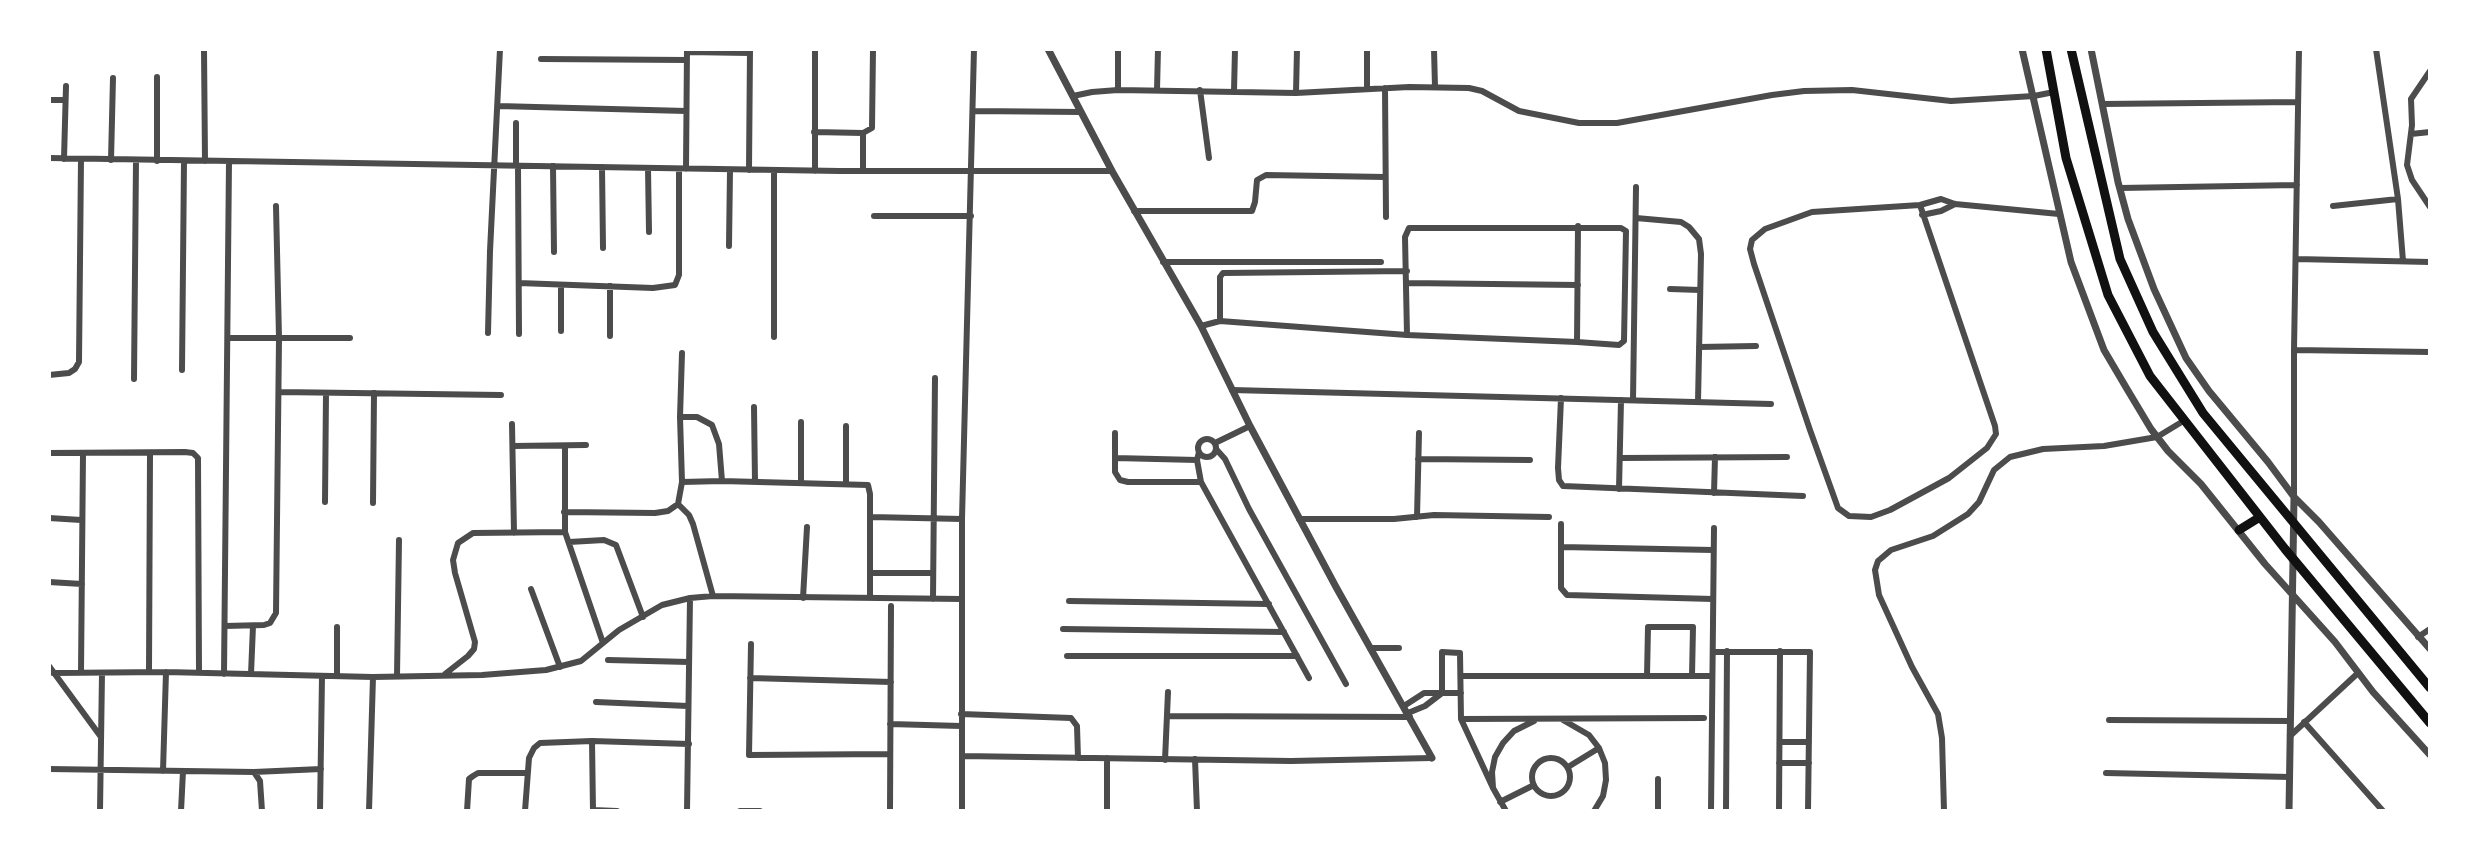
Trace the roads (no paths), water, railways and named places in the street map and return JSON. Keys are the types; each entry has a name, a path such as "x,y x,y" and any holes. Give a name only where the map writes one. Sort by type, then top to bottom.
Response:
{"main road":[{"path":"2046,49 2066,158 2108,295 2150,376 2293,558 2430,723"},
{"path":"2071,49 2119,259 2153,332 2203,413 2430,688"},
{"path":"2239,530 2260,517"}],"street":[{"path":"204,49 205,161"},
{"path":"488,333 500,49"},
{"path":"815,49 815,171"},
{"path":"814,132 863,133 872,128 873,49"},
{"path":"962,811 962,519 974,49"},
{"path":"962,755 1166,760 1432,758 1299,519 1201,326 1134,211 1048,49"},
{"path":"1118,49 1118,90"},
{"path":"1157,90 1158,49"},
{"path":"1234,91 1235,49"},
{"path":"1296,93 1297,49"},
{"path":"1367,49 1367,89"},
{"path":"1434,49 1435,87"},
{"path":"2022,49 2071,262 2105,350 2157,437 2201,484 2265,564 2335,642 2373,692 2430,755"},
{"path":"2091,49 2119,188 2140,255 2186,358 2294,497 2430,649"},
{"path":"2289,811 2294,596 2294,350 2299,49"},
{"path":"2376,49 2398,199 2403,261"},
{"path":"519,284 675,285 678,280 687,111 687,50 750,51 749,170"},
{"path":"541,59 687,60"},
{"path":"2430,71 2411,99 2411,134 2407,155 2408,171 2430,207"},
{"path":"157,160 158,77"},
{"path":"111,160 113,78"},
{"path":"64,159 66,86"},
{"path":"1073,96 1118,90 1296,93 1435,87 1482,91 1519,111 1579,123 1617,123 1772,95 1804,92 1852,90 1951,101 2034,96 2054,92"},
{"path":"1385,88 1386,217"},
{"path":"1200,90 1209,158"},
{"path":"49,100 65,100"},
{"path":"2102,104 2298,102"},
{"path":"498,106 687,111"},
{"path":"973,111 1081,112"},
{"path":"516,123 519,334"},
{"path":"2411,134 2430,132"},
{"path":"863,133 863,171"},
{"path":"49,159 815,171 1112,171"},
{"path":"49,375 69,373 79,362 81,159"},
{"path":"134,379 136,160"},
{"path":"182,370 184,161"},
{"path":"224,674 229,161"},
{"path":"553,166 554,253"},
{"path":"601,167 603,248"},
{"path":"648,168 649,232"},
{"path":"729,246 730,170"},
{"path":"774,170 774,337"},
{"path":"1134,211 1252,211 1257,180 1266,175 1385,177"},
{"path":"2119,188 2297,185"},
{"path":"1633,400 1636,187"},
{"path":"1920,205 1996,434 1987,448 1949,478 1871,517 1849,516 1838,508 1810,430 1754,264 1750,249 1752,240 1765,229 1812,212 1920,205 1941,199 1955,204 2059,214"},
{"path":"2333,206 2398,199"},
{"path":"1922,215 1941,211 1955,204"},
{"path":"225,626 270,623 276,613 279,392 276,206"},
{"path":"874,216 971,216"},
{"path":"1636,218 1681,222 1694,232 1700,245 1698,402"},
{"path":"1201,326 1220,321 1407,335 1619,345 1624,341 1626,232 1616,227 1578,226 1409,228 1405,237 1407,335"},
{"path":"1577,342 1578,226"},
{"path":"2296,259 2430,262"},
{"path":"1163,262 1381,262"},
{"path":"1220,321 1220,276 1223,273 1407,271"},
{"path":"1407,282 1578,285"},
{"path":"561,285 561,331"},
{"path":"610,286 610,336"},
{"path":"1670,289 1700,290"},
{"path":"228,338 350,338"},
{"path":"1699,347 1756,346"},
{"path":"2294,350 2430,352"},
{"path":"564,512 656,513 668,511 678,504 682,482 682,353"},
{"path":"933,599 935,378"},
{"path":"1232,390 1771,404"},
{"path":"279,392 501,395"},
{"path":"325,502 326,393"},
{"path":"373,503 374,393"},
{"path":"1561,398 1558,468 1561,485 1568,488 1803,496"},
{"path":"1619,489 1621,400"},
{"path":"754,407 755,482"},
{"path":"680,417 697,417 712,425 719,444 722,481"},
{"path":"1944,811 1942,738 1938,713 1912,667 1879,595 1875,570 1878,561 1883,554 1933,536 1968,514 1979,502 1994,470 2010,457 2043,449 2105,446 2157,437 2185,420"},
{"path":"801,422 801,482"},
{"path":"512,424 514,533"},
{"path":"846,426 846,484"},
{"path":"1115,458 1206,457 1212,455 1215,446 1250,426"},
{"path":"1115,433 1117,477 1124,481 1201,482"},
{"path":"1418,517 1419,433"},
{"path":"1308,678 1201,482 1197,446 1202,439 1211,439 1224,459 1346,684"},
{"path":"513,446 586,445"},
{"path":"565,446 565,533 603,643"},
{"path":"49,453 185,452 193,453 198,458 199,673"},
{"path":"81,672 83,453"},
{"path":"149,672 150,453"},
{"path":"1714,493 1715,457"},
{"path":"1620,458 1787,457"},
{"path":"1418,459 1530,460"},
{"path":"682,482 868,485 871,517 870,598"},
{"path":"678,504 689,515 693,524 713,596"},
{"path":"1299,519 1434,515 1549,517"},
{"path":"49,517 81,520"},
{"path":"871,517 962,519"},
{"path":"1561,524 1561,588 1567,595 1713,598"},
{"path":"803,598 807,527"},
{"path":"1711,811 1714,528"},
{"path":"443,675 474,649 475,642 455,573 455,550 464,537 473,533 565,533"},
{"path":"397,676 399,540"},
{"path":"569,542 604,540 616,545 643,617"},
{"path":"1561,547 1713,550"},
{"path":"871,573 933,573"},
{"path":"49,582 82,584"},
{"path":"531,589 560,667"},
{"path":"51,670 373,677 482,675 560,667 581,661 619,630 662,606 690,598 962,598"},
{"path":"687,811 690,598"},
{"path":"1069,601 1269,604"},
{"path":"890,811 891,606"},
{"path":"251,674 253,626"},
{"path":"337,627 337,676"},
{"path":"1647,676 1648,627 1693,627 1692,676"},
{"path":"1063,629 1284,632"},
{"path":"2418,637 2430,629"},
{"path":"751,643 749,755 890,754"},
{"path":"1370,648 1399,648"},
{"path":"1726,811 1727,651"},
{"path":"1779,811 1780,651"},
{"path":"1443,693 1442,652 1460,653 1461,719 1506,811"},
{"path":"1713,652 1810,652 1808,811"},
{"path":"1067,656 1297,656"},
{"path":"608,660 689,662"},
{"path":"51,670 101,737"},
{"path":"163,772 166,672"},
{"path":"100,811 102,673"},
{"path":"2290,736 2358,673"},
{"path":"320,811 322,676"},
{"path":"1461,676 1712,676"},
{"path":"369,811 373,677"},
{"path":"750,678 891,682"},
{"path":"1166,760 1168,692"},
{"path":"1167,716 1407,712 1425,706 1443,693"},
{"path":"1407,712 1419,695 1461,693"},
{"path":"596,702 688,706"},
{"path":"961,715 1071,718 1077,726 1078,758"},
{"path":"1461,719 1704,718"},
{"path":"1493,788 1495,757 1503,743 1514,731 1542,719"},
{"path":"1561,719 1589,736 1599,748 1605,763 1603,796 1594,811"},
{"path":"2109,720 2290,721"},
{"path":"2304,722 2383,811"},
{"path":"890,724 961,726"},
{"path":"525,811 527,773 534,748 541,743 592,741 689,744"},
{"path":"592,741 593,811 617,811"},
{"path":"1780,742 1809,742"},
{"path":"1568,767 1599,748"},
{"path":"1107,758 1107,811"},
{"path":"1546,758 1558,759 1568,767 1570,780 1564,792 1545,795 1534,785 1533,769 1546,758"},
{"path":"1195,760 1197,811"},
{"path":"1779,763 1809,763"},
{"path":"49,769 254,772 321,769"},
{"path":"181,811 183,771"},
{"path":"254,772 260,780 262,811"},
{"path":"467,811 469,779 472,776 478,773 527,773"},
{"path":"2106,773 2290,776"},
{"path":"1658,779 1658,811"},
{"path":"1500,802 1534,785"},
{"path":"740,811 760,811"}]}
